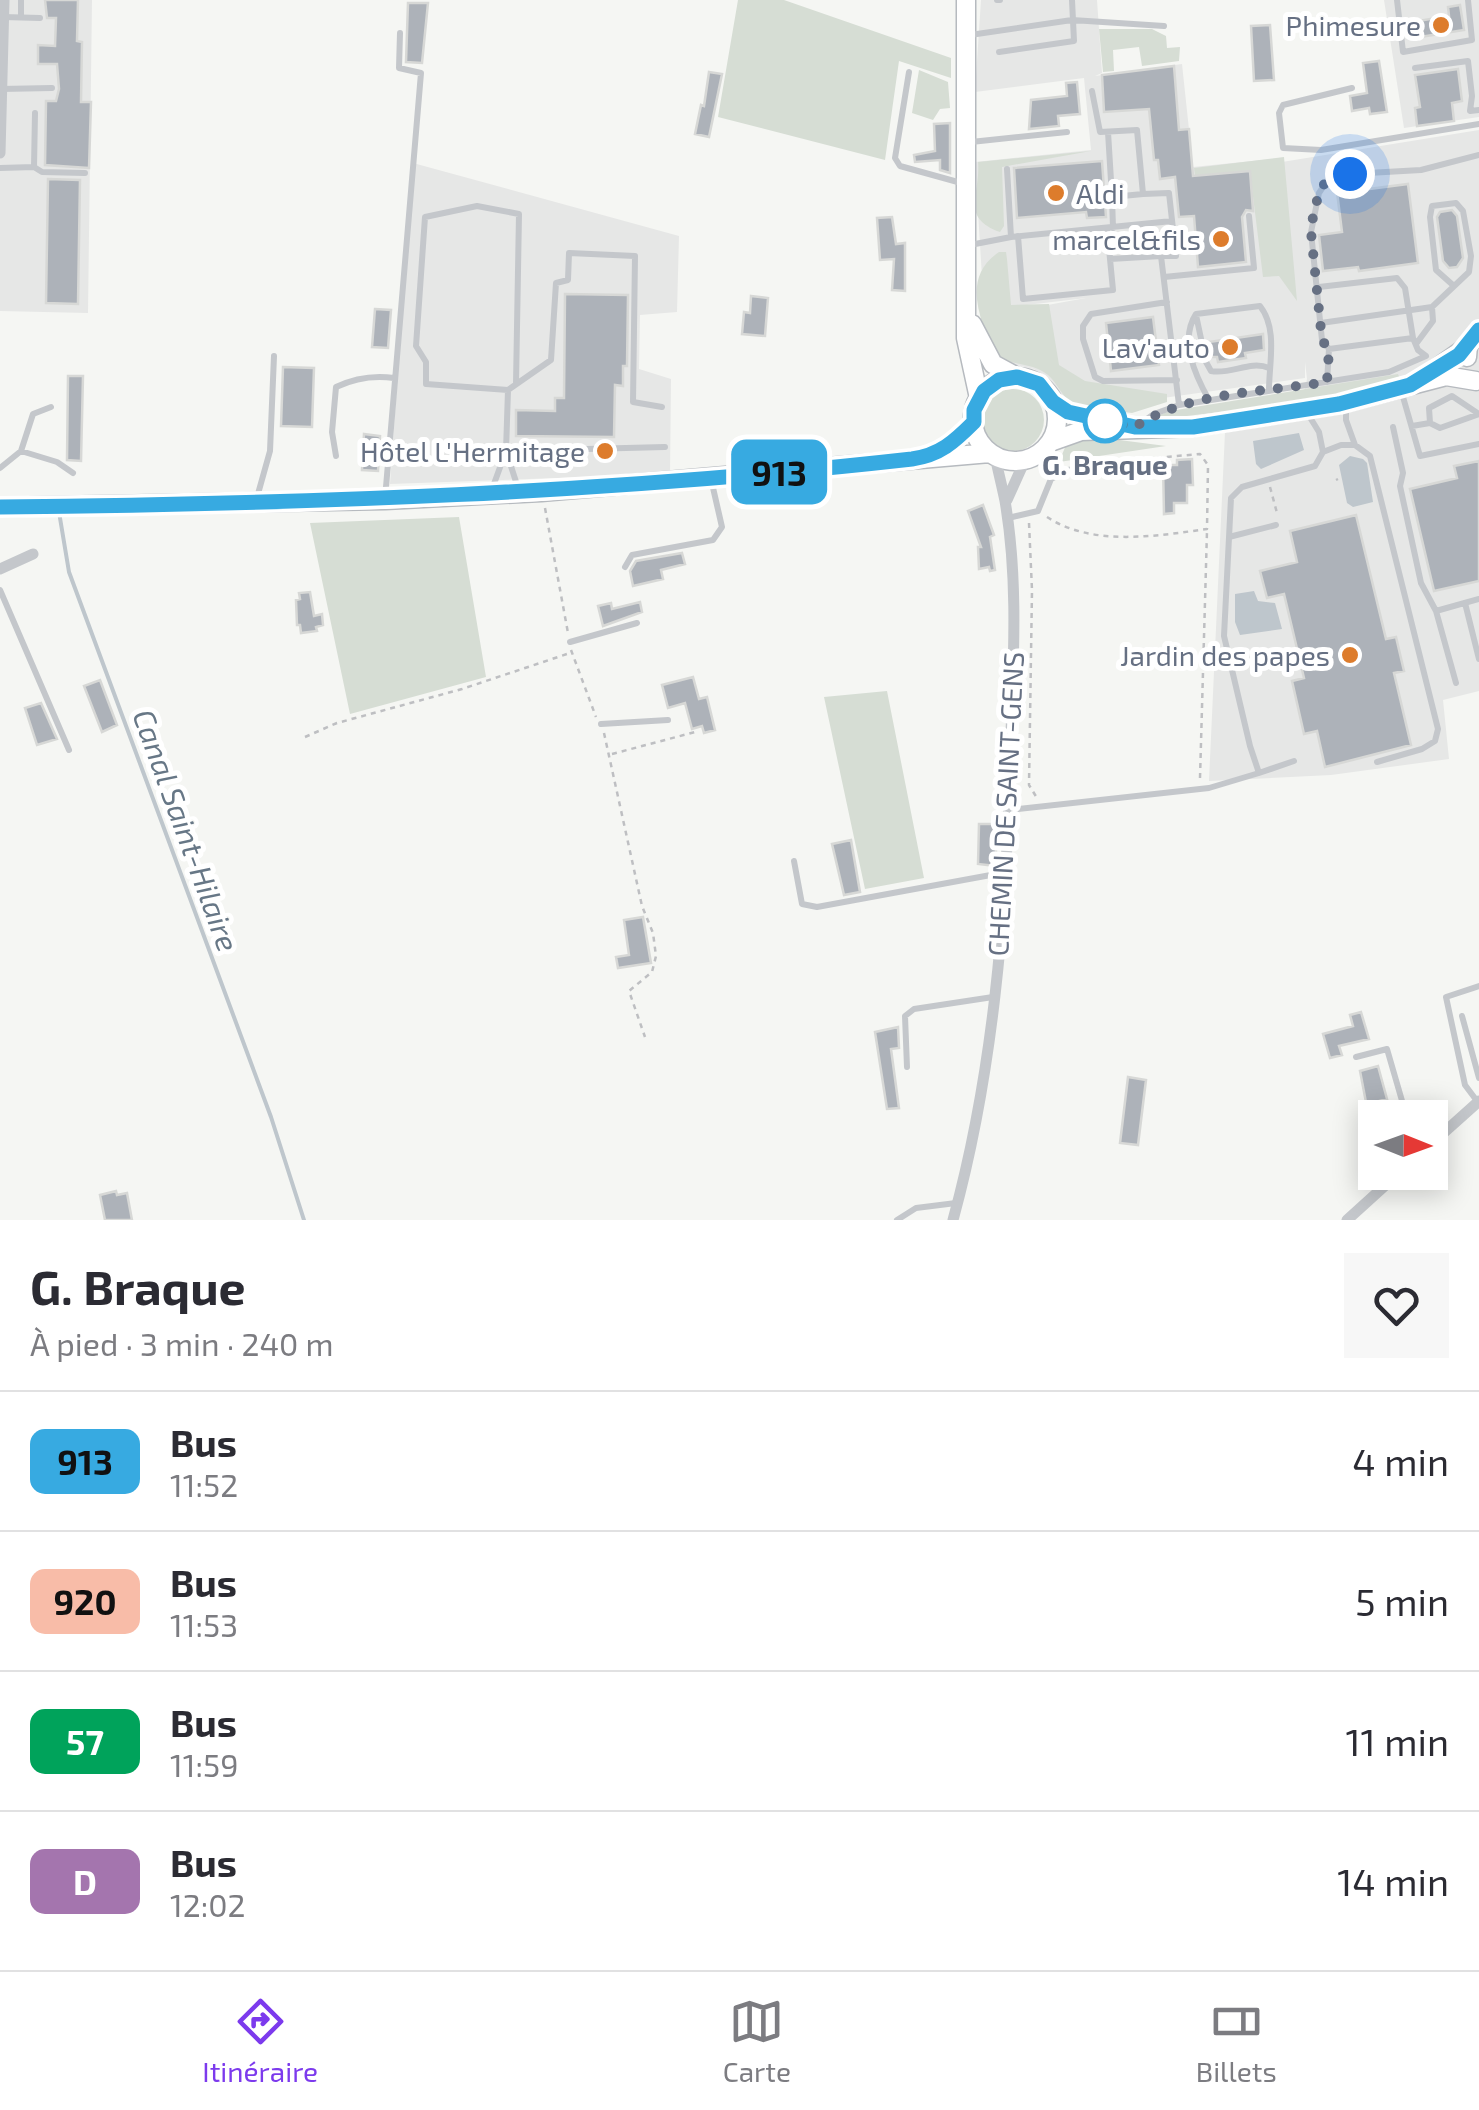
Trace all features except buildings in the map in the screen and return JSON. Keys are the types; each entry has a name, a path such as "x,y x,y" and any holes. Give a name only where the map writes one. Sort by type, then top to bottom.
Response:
{"main road":[{"path":"966,0 968,356 979,398 974,422 978,439 992,454"},
{"path":"967,310 993,364 1039,384 1053,402 1057,418 1050,442"},
{"path":"1405,387 1468,346 1479,330"},
{"path":"1468,346 1467,361 1477,383"},
{"path":"0,507 385,500 542,492 934,456 992,454 1010,461 1025,460 1050,442 1081,431 1193,427 1306,410 1446,376 1477,383"},
{"path":"979,398 999,380 1017,377"},
{"path":"1053,402 1078,415 1135,427"},
{"path":"934,456 974,422"}],"street":[{"path":"0,153 4,0"},
{"name":"CHEMIN DE SAINT-GENS","path":"992,454 1006,504"},
{"name":"CHEMIN DE SAINT-GENS","path":"953,1220 970,1144 1008,872 1014,630 1006,504 1025,460"},
{"path":"0,568 33,554"},
{"path":"1448,1130 1478,1102"},
{"path":"1347,1220 1363,1215 1385,1190"}],"lane":[{"path":"20,0 20,17"},
{"path":"999,52 1074,41 1072,0"},
{"path":"1398,0 1402,52 1472,40 1468,0"},
{"path":"3,16 40,18"},
{"path":"964,36 1072,20 1164,26"},
{"path":"385,500 421,74 399,68 400,33"},
{"path":"1415,68 1468,61 1470,110 1479,110"},
{"path":"909,72 896,158 900,166 965,184"},
{"path":"1,89 52,88"},
{"path":"1352,88 1283,106 1279,113 1284,148 1321,150 1479,124"},
{"path":"1092,91 1100,132 1136,130 1143,194"},
{"path":"34,167 35,113"},
{"path":"964,142 1067,132"},
{"path":"1006,168 1023,298 1113,290 1108,132"},
{"path":"1327,382 1329,350 1322,340 1311,232 1319,193 1328,178 1421,170 1479,155"},
{"path":"0,168 85,173"},
{"path":"1110,259 1176,256 1168,193 1112,197"},
{"path":"1320,323 1432,307 1469,272 1471,256 1464,211 1456,203 1444,202 1432,206 1430,217 1436,270 1454,286"},
{"path":"516,384 519,214 477,206 424,218 416,346 426,362 426,384 508,390 552,360 556,283 568,280 569,253 636,256 633,402 662,406"},
{"path":"1164,278 1254,268 1248,216"},
{"path":"966,246 1014,237 1172,221"},
{"path":"1161,256 1179,405"},
{"path":"1135,427 1154,414 1179,405 1389,372 1426,356 1415,341 1405,288 1397,278 1319,287"},
{"path":"1166,302 1092,314 1083,326 1083,339 1092,373 1104,381 1177,380"},
{"path":"1196,314 1260,306 1265,311 1270,334 1269,391"},
{"path":"1329,350 1415,341 1432,321 1432,307"},
{"path":"1196,314 1211,370 1220,372 1258,364 1269,368"},
{"path":"1196,314 1188,332 1190,354 1208,400"},
{"path":"256,502 270,451 274,356"},
{"path":"336,456 332,432 336,387 352,380 394,378"},
{"path":"1405,387 1420,456 1479,444"},
{"path":"491,494 506,451 508,390"},
{"path":"1430,423 1429,408 1452,396 1479,414"},
{"path":"1346,403 1346,420 1355,444 1370,456 1438,729 1435,741 1422,749 1378,762"},
{"path":"0,468 21,451 33,414 51,407"},
{"path":"1259,773 1224,636 1231,498 1242,487 1315,466 1323,452 1319,432 1306,410"},
{"path":"1412,426 1430,423 1440,428 1479,414"},
{"path":"1393,427 1402,473 1400,486 1421,583 1436,611 1456,683"},
{"path":"1323,452 1355,444"},
{"path":"506,451 665,447"},
{"path":"21,451 57,462 73,472"},
{"path":"506,451 519,492"},
{"path":"1006,518 1038,511 1051,480 1068,470 1121,461"},
{"path":"625,566 632,555 714,540 720,534 722,526 710,478"},
{"path":"1228,537 1276,525"},
{"path":"0,590 69,750"},
{"path":"1436,611 1479,599"},
{"path":"1465,603 1479,660"},
{"path":"570,642 638,623"},
{"path":"601,724 668,720"},
{"path":"1009,810 1208,788 1294,761"},
{"path":"794,861 802,904 817,907 1008,872"},
{"path":"1478,1102 1465,1084 1446,997 1479,986"},
{"path":"907,1067 904,1016 914,1009 993,997"},
{"path":"1462,1016 1479,1078"},
{"path":"1356,1057 1387,1049 1403,1100"},
{"path":"897,1220 930,1204 957,1203"}],"path":[{"path":"1121,461 1200,454 1208,465 1200,780"},
{"path":"1270,486 1279,524 1276,525"},
{"path":"542,492 572,652 610,754 642,906 653,933 656,956 652,972 629,991 645,1037"},
{"path":"1272,496 1284,492"},
{"path":"1038,511 1058,524 1091,535 1156,536 1207,530"},
{"path":"1028,515 1032,590 1029,785 1043,808"},
{"path":"305,737 572,652"},
{"path":"610,754 699,731"}],"shaded area":[{"path":"0,0 92,0 88,313 0,311"},
{"path":"738,0 784,0 951,58 951,78 899,61 885,160 718,117"},
{"path":"981,0 1097,0 1102,73 1095,76 1182,64 1193,167 1281,158 1282,162 1479,130 1479,691 1443,700 1449,759 1331,775 1209,781 1225,432 1297,421 1307,379 1305,362 1305,378 1084,409 1052,388 1034,369 1012,364 991,343 987,316 1086,298 984,310 975,162 1091,150 1084,78 975,92"},
{"path":"1384,0 1479,0 1479,117 1404,128"},
{"path":"1099,29 1152,29 1166,36 1167,48 1180,47 1179,61 1142,66 1139,47 1113,50 1114,71 1103,72"},
{"path":"919,70 948,82 950,108 940,109 933,120 912,113"},
{"path":"1091,151 1002,167 1004,226 1000,232 987,226 976,212 978,162"},
{"path":"1284,157 1297,301 1279,276 1263,277 1250,172 1195,176 1194,168"},
{"path":"413,163 679,236 677,312 640,315 639,369 671,379 670,474 390,484"},
{"path":"999,252 1006,252 1011,305 1049,304 1059,365 1085,381 1167,394 1167,402 1132,413 1074,406 1042,371 995,356 980,315 977,287 987,262"},
{"path":"1398,374 1400,379 1317,399 1171,418 1157,416 1170,411"},
{"path":"1013,389 1035,398 1044,420 1035,442 1013,451 991,442 982,420 991,398"},
{"path":"1299,433 1304,450 1261,469 1256,464 1253,441"},
{"path":"1096,437 1166,446 1059,462 1066,445"},
{"path":"1350,456 1367,463 1373,502 1353,507 1347,503 1339,465"},
{"path":"459,517 486,677 350,714 310,523"},
{"path":"1254,591 1258,601 1275,603 1282,629 1240,635 1235,622 1235,594"},
{"path":"887,691 924,878 865,889 824,697"}],"waterway":[{"name":"Canal Saint-Hilaire","path":"59,512 69,572 271,1117 304,1220"}],"bus line":[{"name":"913","path":"0,507 385,500 542,492 912,459 934,456 953,442 974,422 974,410 984,391 999,380 1017,377 1039,384 1053,402 1087,418 1135,427 1193,427 1381,396 1410,385 1459,355 1479,330"}],"place":[{"name":"Phimesure","path":"1441,25"},
{"name":"Aldi","path":"1056,193"},
{"name":"marcel&fils","path":"1221,239"},
{"name":"Lav'auto","path":"1230,347"},
{"name":"G. Braque","path":"1105,421"},
{"name":"Hôtel L'Hermitage","path":"605,451"},
{"name":"Jardin des papes","path":"1350,655"}],"route":[{"path":"1105,421 1135,427 1154,414 1179,405 1327,382 1329,350 1322,340 1311,232 1319,193 1328,178 1350,174"}]}
